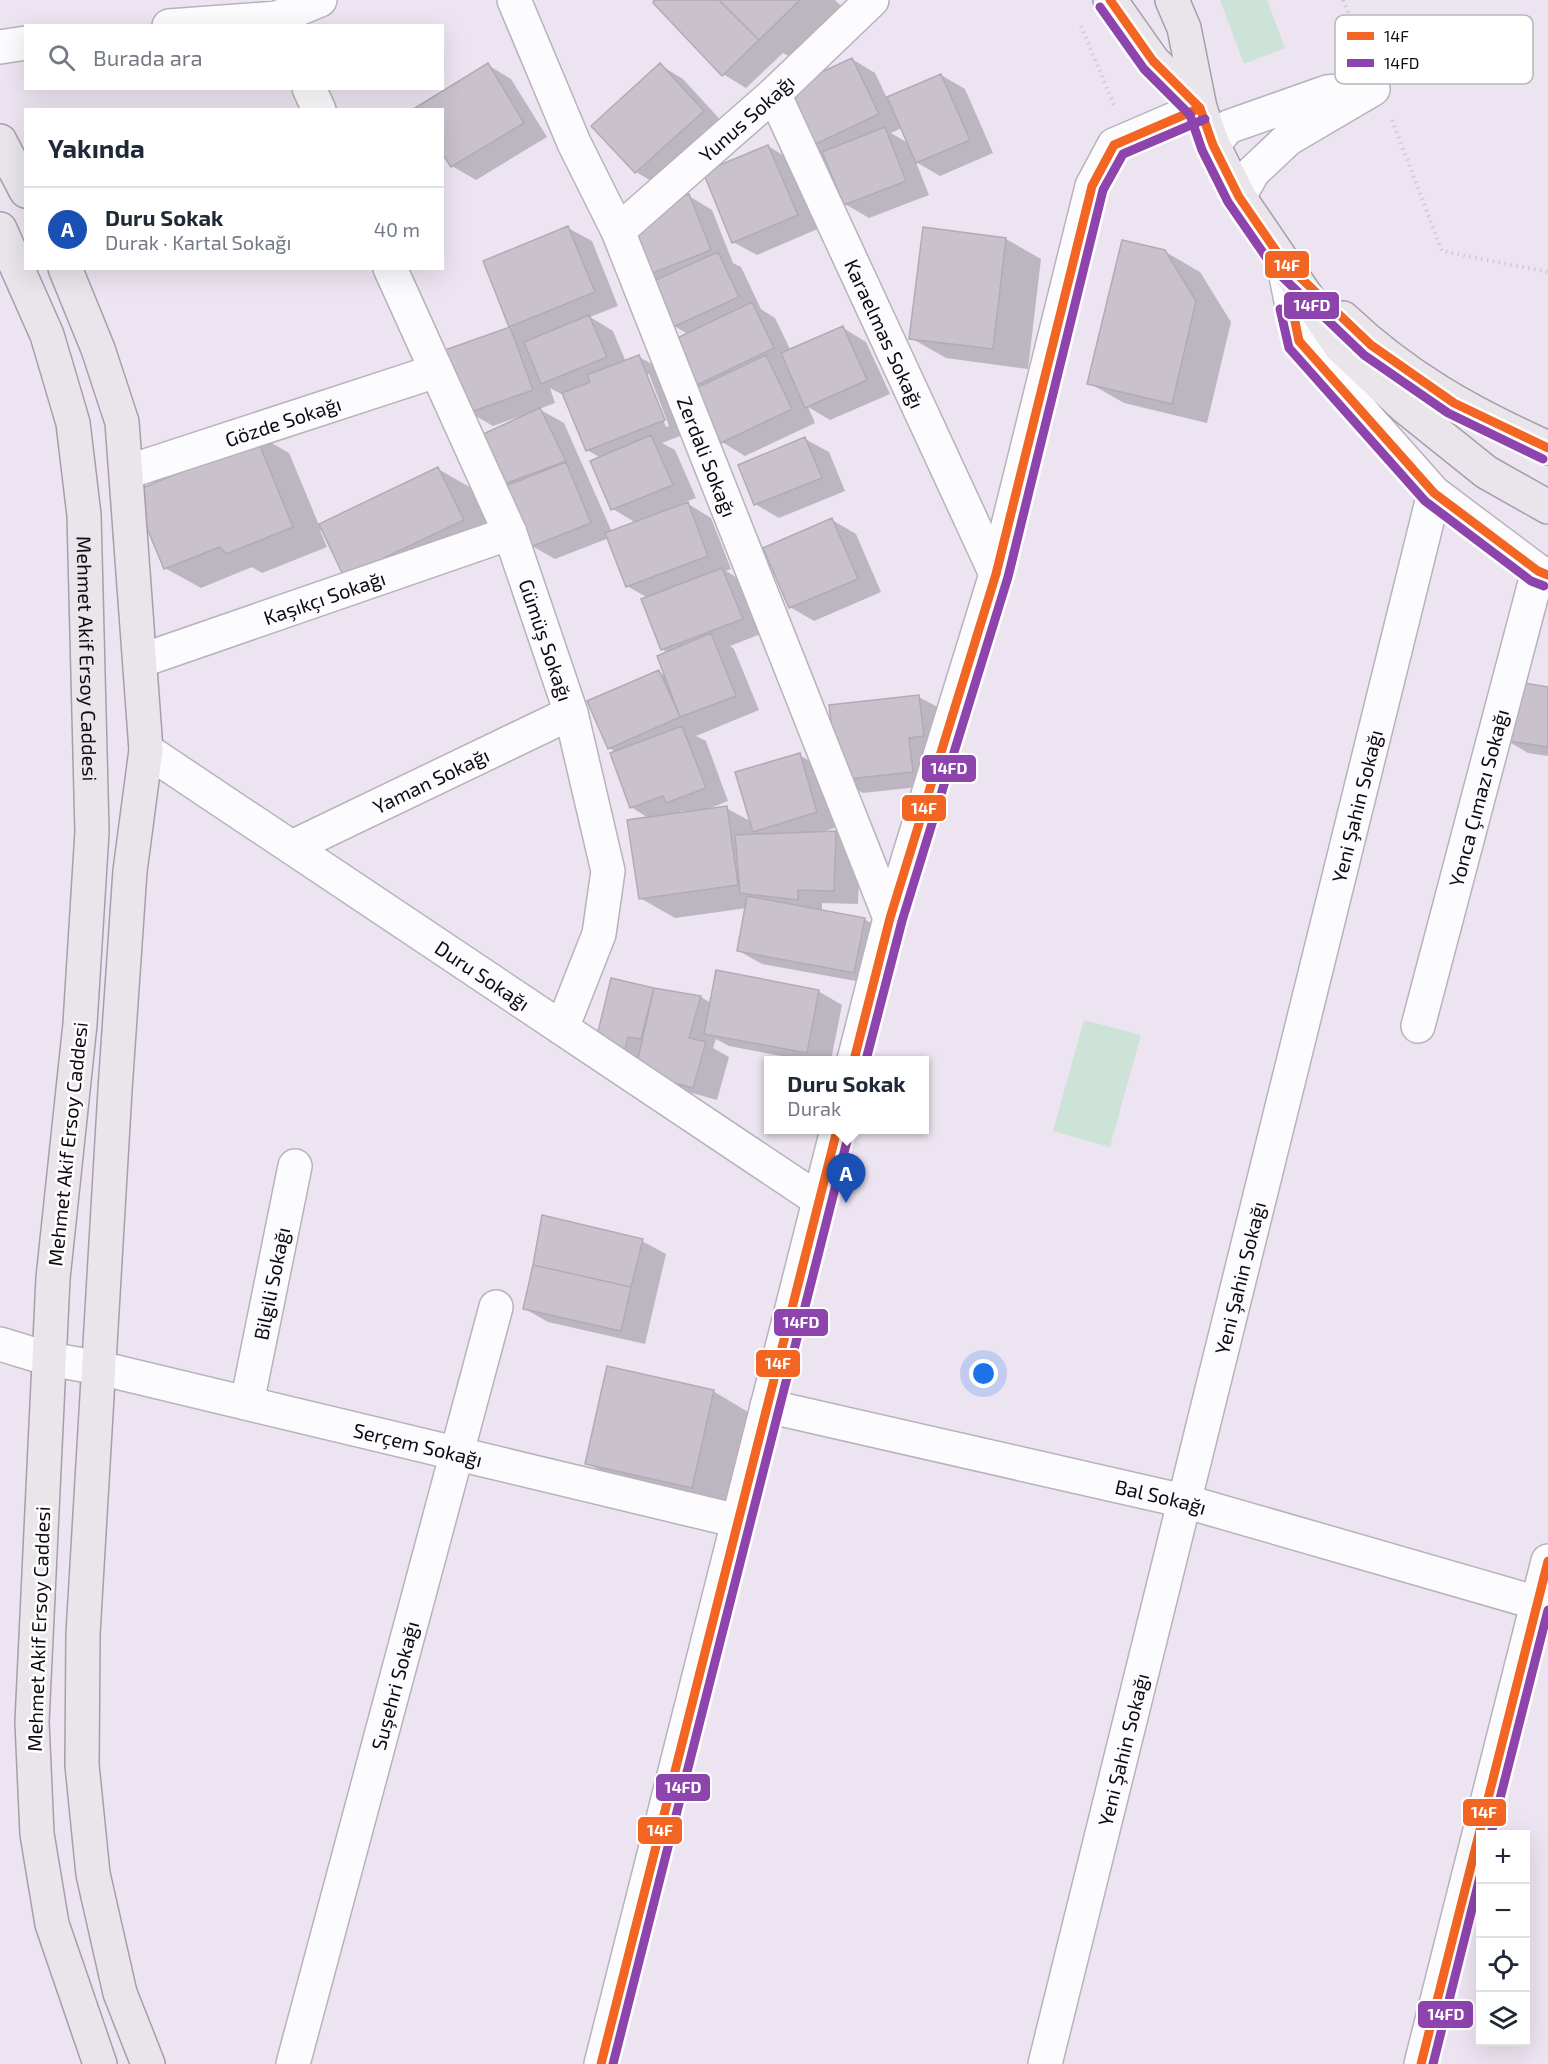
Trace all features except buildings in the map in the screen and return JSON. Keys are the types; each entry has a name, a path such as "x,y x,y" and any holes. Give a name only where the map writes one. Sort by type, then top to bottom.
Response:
{"main road":[{"path":"1110,0 1153,61 1200,108"},
{"path":"1172,0 1184,28 1200,108 1213,146 1239,197 1341,347 1405,407 1486,472 1548,507"},
{"path":"0,141 24,187"},
{"name":"Mehmet Akif Ersoy Caddesi","path":"0,229 47,335 73,423 84,515 92,832 80,1024 53,1278 32,1722 37,1834 52,1924 100,2064"},
{"path":"1283,261 1371,345 1426,384 1454,403 1548,448"},
{"name":"Mehmet Akif Ersoy Caddesi","path":"65,270 98,349 122,422 146,750 130,871 83,1634 82,1765 93,1874 120,1993 148,2064"}],"street":[{"path":"224,24 279,22 320,0"},
{"name":"Zerdali Sokağı","path":"514,0 574,143 618,231 890,918"},
{"name":"Yunus Sokağı","path":"618,231 774,94 872,0"},
{"path":"0,47 24,43"},
{"path":"1213,146 1228,127 1327,92 1373,88 1288,139 1253,171 1239,197"},
{"path":"310,90 318,108"},
{"name":"Karaelmas Sokağı","path":"774,94 996,574"},
{"path":"855,1056 890,918 996,574 1092,186 1114,145 1200,108"},
{"path":"1283,261 1299,341 1434,493 1543,573"},
{"name":"Gümüş Sokağı","path":"391,270 510,533 571,713 608,871 599,934 562,1028"},
{"name":"Gözde Sokağı","path":"127,472 436,371"},
{"name":"Yeni Şahin Sokağı","path":"1045,2064 1434,493"},
{"name":"Kaşıkçı Sokağı","path":"140,661 510,533"},
{"name":"Yonca Çımazı Sokağı","path":"1418,1026 1543,573"},
{"name":"Yaman Sokağı","path":"292,847 571,713"},
{"name":"Duru Sokağı","path":"146,750 819,1200"},
{"path":"601,2064 836,1134"},
{"name":"Bilgili Sokağı","path":"247,1403 295,1166"},
{"name":"Suşehri Sokağı","path":"293,2064 496,1307"},
{"name":"Serçem Sokağı","path":"0,1344 50,1359 100,1368 738,1521"},
{"name":"Bal Sokağı","path":"767,1406 1184,1501 1543,1604"},
{"path":"1421,2064 1543,1604 1548,1561"}],"path":[{"path":"1079,21 1128,139"},
{"path":"1390,117 1442,251 1548,272"}],"green space":[{"path":"1220,0 1267,0 1285,48 1244,64"},
{"path":"1084,1020 1141,1035 1110,1147 1053,1131"}],"transit line":[{"name":"14F","path":"1110,0 1153,61 1200,108 1213,145 1239,197 1283,261 1371,345 1454,403 1548,448"},
{"name":"14FD","path":"1100,7 1144,69 1190,115 1202,150 1228,202 1275,270 1364,355 1448,413 1543,459"},
{"name":"14F","path":"855,1056 890,918 996,574 1092,186 1114,145 1200,108"},
{"name":"14FD","path":"867,1056 902,921 1008,577 1103,190 1123,154 1205,119"},
{"name":"14F","path":"1292,307 1299,341 1434,493 1538,571 1548,575"},
{"name":"14FD","path":"1280,309 1289,348 1425,501 1531,581 1544,586"},
{"name":"14F","path":"601,2064 836,1134"},
{"name":"14FD","path":"613,2064 849,1134"},
{"name":"14F","path":"1421,2064 1548,1561"},
{"name":"14FD","path":"1492,1830 1548,1610"},
{"name":"14FD","path":"1433,2064 1478,1884"}],"place":[{"name":"Duru Sokak","path":"846,1203"}]}
